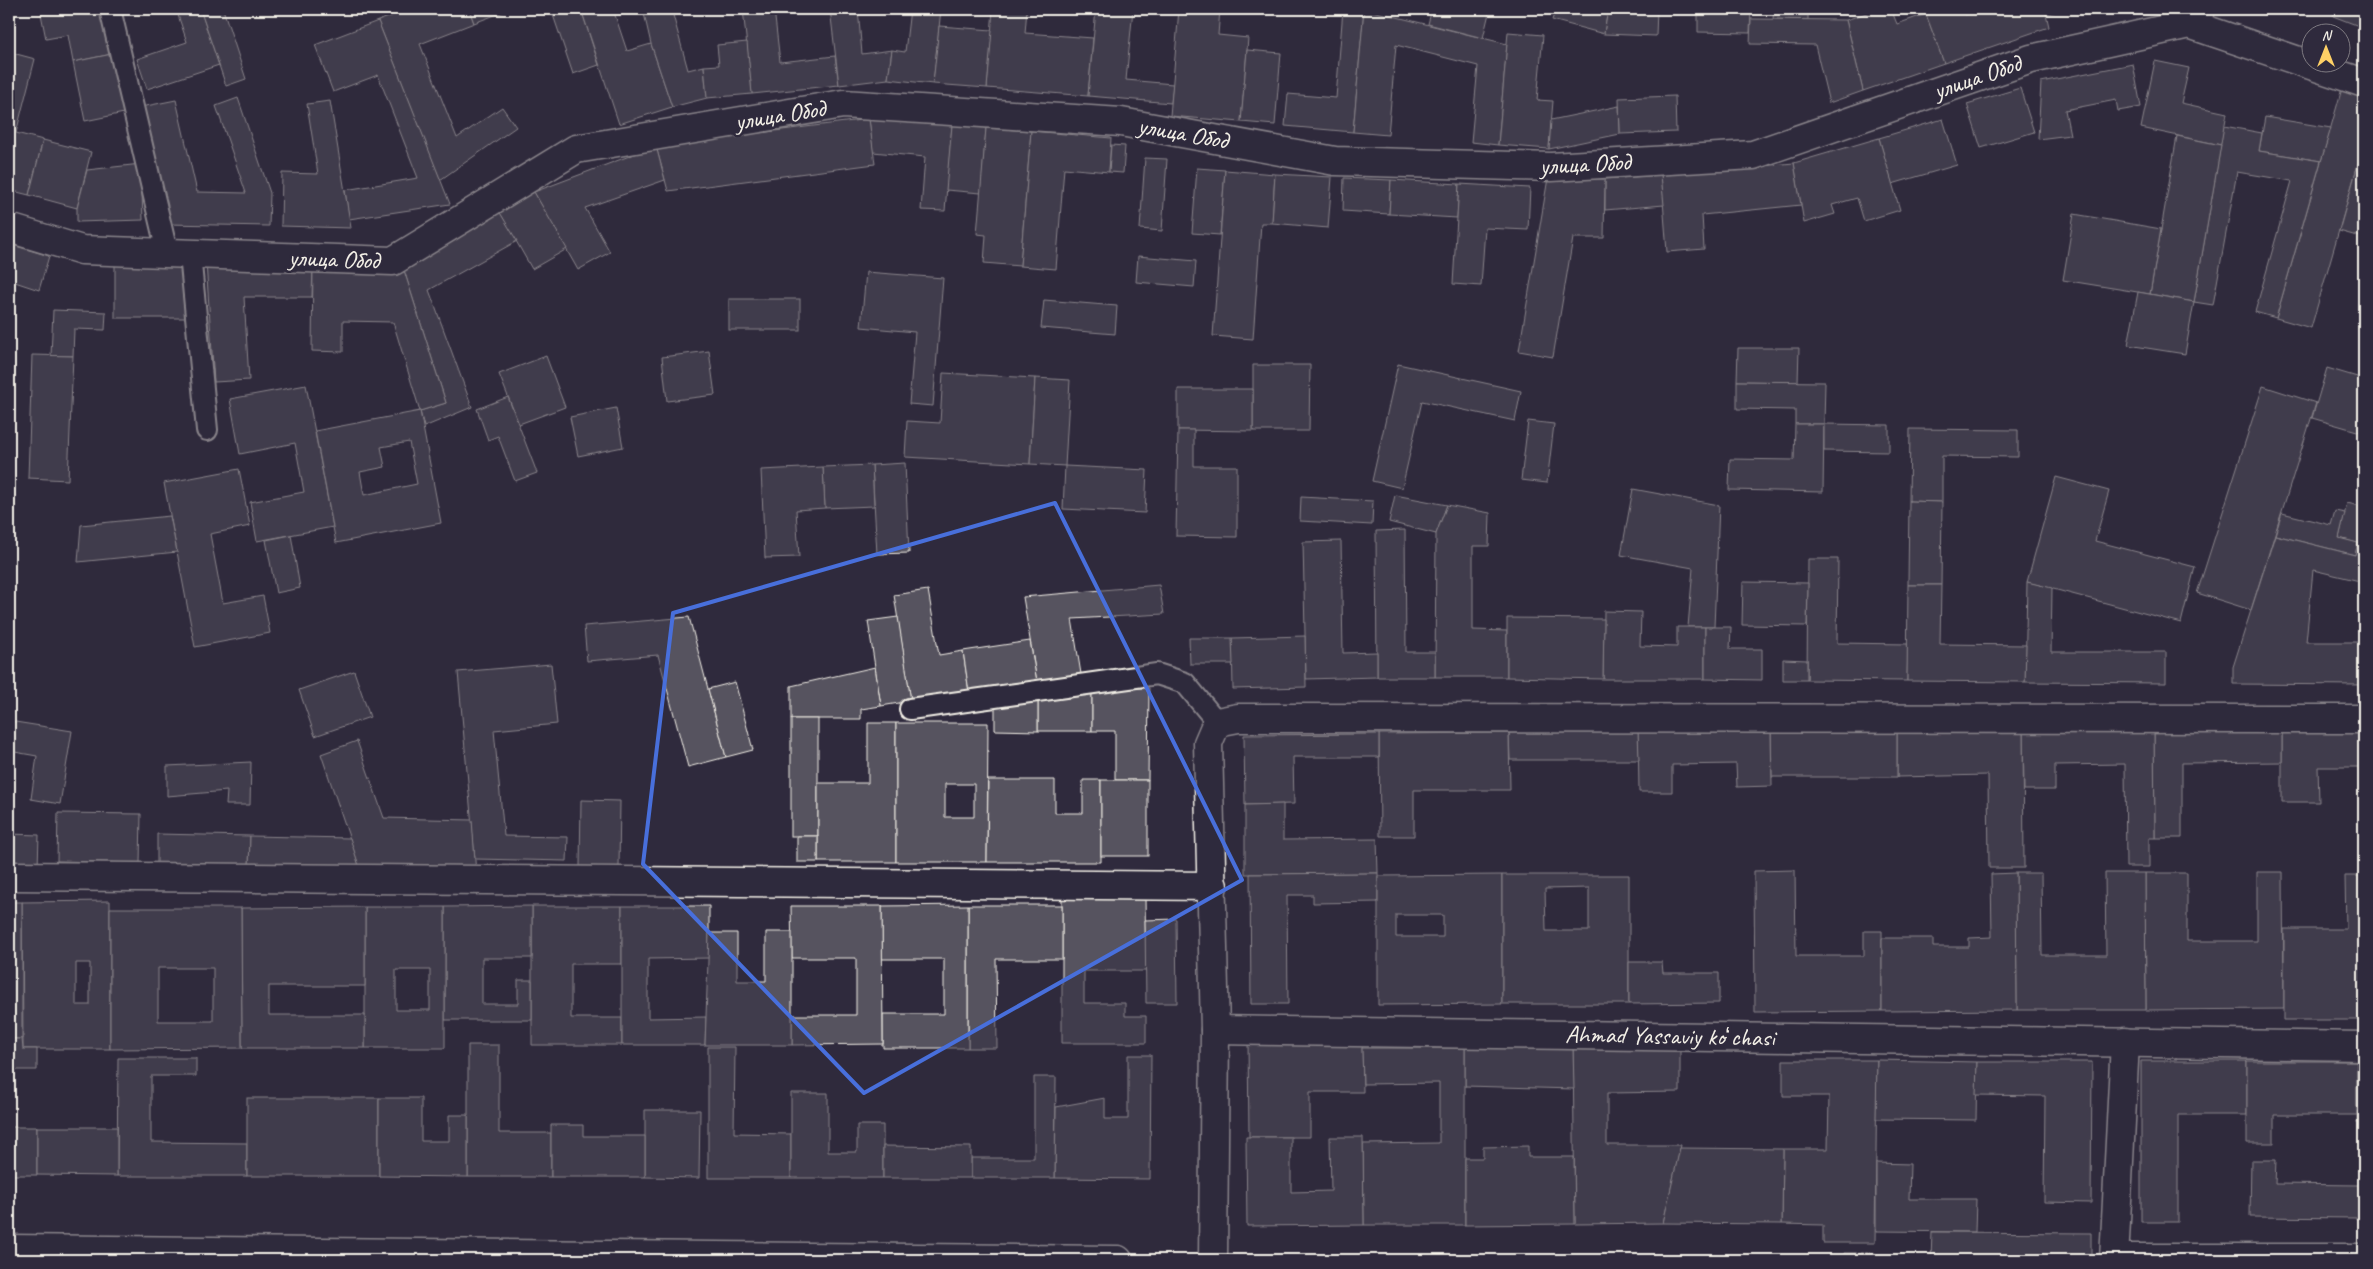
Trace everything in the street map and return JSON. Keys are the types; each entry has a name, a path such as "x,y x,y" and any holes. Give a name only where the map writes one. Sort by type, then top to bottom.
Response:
{"street":[{"name":"улица Обод","path":"9,228 82,250 393,261 576,149 843,104 1121,122 1335,162 1551,168 1753,155 2031,59 2195,16 2364,83"},
{"path":"1213,1260 1215,1030 1213,886 1208,743 1217,722 1238,718 2364,719"},
{"path":"9,876 1213,886"},
{"name":"Ahmad Yassaviy koʻchasi","path":"1215,1030 2364,1046"},
{"path":"2125,1042 2114,1259 2364,1258"},
{"path":"9,1249 1118,1260"}],"lane":[{"path":"110,9 178,253 207,430"},
{"path":"910,709 1158,674 1185,683 1217,722"}],"highlighted area":[{"path":"1055,503 1242,880 864,1093 643,864 673,613"}],"building":[{"path":"65,9 103,9 112,54 73,62 68,35 46,39 41,14"},
{"path":"176,9 200,9 219,65 147,89 137,59 187,42"},
{"path":"200,9 223,9 246,79 226,86"},
{"path":"410,9 469,9 474,23 420,44 457,138 502,107 516,127 440,180 378,21"},
{"path":"469,9 511,9 474,23"},
{"path":"551,9 581,9 599,65 573,74"},
{"path":"581,9 613,9 627,51 651,44 672,107 619,124"},
{"path":"643,9 700,9 701,12 673,15 688,70 704,66 707,98 672,107 651,44"},
{"path":"743,9 774,9 780,62 835,56 839,85 752,94"},
{"path":"830,9 858,9 862,54 892,50 888,79 839,85"},
{"path":"910,9 941,9 933,84 888,79 892,50 905,52"},
{"path":"993,9 1027,9 1025,33 1093,38 1088,96 987,88"},
{"path":"1096,9 1133,9 1126,80 1173,84 1171,103 1088,96"},
{"path":"1179,9 1220,9 1218,35 1248,38 1241,122 1170,116"},
{"path":"1343,9 1364,9 1353,132 1285,126 1288,94 1336,98"},
{"path":"1364,9 1507,44 1498,145 1471,142 1478,66 1396,45 1388,135 1353,132"},
{"path":"1432,9 1490,9 1483,38 1428,24"},
{"path":"1556,9 1608,9 1604,34 1552,20"},
{"path":"1608,9 1657,9 1656,36 1604,34"},
{"path":"1698,9 1751,9 1750,33 1698,32"},
{"path":"1774,9 1808,9 1808,20 1773,19"},
{"path":"1878,9 1891,9 1897,24 1926,14 1944,63 1863,91 1846,20"},
{"path":"1924,9 1963,9 1965,15 1984,9 2045,9 2049,27 1944,63"},
{"path":"2045,9 2065,9 2046,14"},
{"path":"2336,9 2364,9 2364,28 2350,22 2333,16"},
{"path":"1751,19 1846,20 1863,91 1829,103 1815,45 1750,44"},
{"path":"378,21 450,204 349,219 345,190 418,178 378,75 333,92 315,45"},
{"path":"939,26 992,30 987,88 933,84"},
{"path":"1508,32 1543,35 1537,100 1553,101 1549,149 1498,145"},
{"path":"747,42 752,94 707,98 704,66 719,65 717,45"},
{"path":"1247,50 1281,53 1275,125 1241,122"},
{"path":"9,52 35,59 16,133 43,140 29,195 9,190"},
{"path":"112,54 124,113 85,121 73,62"},
{"path":"2155,61 2189,68 2181,103 2227,113 2221,145 2141,128"},
{"path":"2133,64 2141,107 2118,111 2116,100 2065,110 2070,135 2038,139 2041,82"},
{"path":"2343,85 2364,91 2364,143 2311,328 2276,318"},
{"path":"2020,88 2034,132 1981,148 1967,104"},
{"path":"1675,96 1676,132 1620,134 1619,98"},
{"path":"238,98 270,193 269,226 167,224 141,107 176,100 197,192 246,193 216,106"},
{"path":"330,101 351,228 281,226 282,173 318,174 307,104"},
{"path":"1619,106 1620,134 1549,149 1551,120"},
{"path":"2265,117 2331,128 2321,161 2259,151"},
{"path":"869,119 952,125 945,211 921,210 925,157 873,152"},
{"path":"869,119 875,164 668,191 656,146"},
{"path":"1943,119 1957,165 1892,184 1879,138"},
{"path":"952,125 986,128 981,193 946,190"},
{"path":"2224,126 2262,133 2259,151 2321,161 2276,318 2255,312 2292,181 2237,172 2213,305 2194,302"},
{"path":"986,128 1031,131 1020,266 984,263 986,235 977,234"},
{"path":"1031,131 1111,138 1109,172 1064,168 1056,269 1020,266"},
{"path":"2177,136 2221,145 2194,302 2150,294"},
{"path":"1879,138 1900,210 1864,221 1857,198 1832,205 1835,214 1804,223 1794,163"},
{"path":"43,140 91,152 77,208 29,195"},
{"path":"2364,143 2364,238 2339,231"},
{"path":"1111,145 1125,146 1123,173 1109,172"},
{"path":"656,146 665,180 585,208 610,252 578,270 534,192"},
{"path":"1145,158 1167,159 1162,231 1140,229"},
{"path":"1794,163 1801,205 1702,215 1704,249 1667,252 1661,175"},
{"path":"141,164 143,220 77,222 77,208 87,170"},
{"path":"1197,168 1225,170 1220,235 1192,233"},
{"path":"1225,170 1275,174 1272,223 1261,223 1253,339 1213,336"},
{"path":"1275,174 1332,177 1328,228 1272,223"},
{"path":"1661,175 1664,205 1605,210 1605,179"},
{"path":"1344,178 1391,180 1389,214 1343,211"},
{"path":"1548,178 1605,179 1604,238 1573,238 1553,357 1519,351"},
{"path":"1391,180 1459,184 1457,218 1389,214"},
{"path":"1459,184 1530,188 1528,230 1485,228 1481,286 1453,284"},
{"path":"534,192 567,249 532,269 499,211"},
{"path":"499,211 517,241 429,290 472,407 424,427 420,411 446,403 402,264"},
{"path":"2074,214 2161,229 2150,294 2063,280"},
{"path":"9,244 49,256 39,290 9,280"},
{"path":"1138,256 1196,261 1194,287 1136,282"},
{"path":"206,262 313,264 312,297 244,297 249,380 214,382"},
{"path":"115,264 186,264 186,318 115,318"},
{"path":"313,264 402,264 446,403 420,411 393,322 343,321 343,352 312,351"},
{"path":"866,272 943,278 933,406 909,404 915,332 861,327"},
{"path":"2138,292 2194,302 2185,354 2128,345"},
{"path":"729,299 800,299 800,330 729,330"},
{"path":"1044,300 1117,306 1115,334 1041,328"},
{"path":"53,310 106,312 105,330 74,329 73,356 51,356"},
{"path":"1738,348 1799,348 1798,382 1737,381"},
{"path":"709,351 715,395 667,401 662,357"},
{"path":"32,355 73,356 68,480 28,478"},
{"path":"546,356 565,407 519,424 499,374"},
{"path":"1398,364 1521,391 1515,421 1422,401 1402,488 1372,481"},
{"path":"1253,365 1310,365 1309,431 1253,431"},
{"path":"2327,368 2364,379 2364,433 2312,418"},
{"path":"943,373 1035,378 1030,464 905,457 907,421 940,423"},
{"path":"1035,378 1070,380 1065,466 1030,464"},
{"path":"1737,381 1825,382 1824,424 1795,424 1795,410 1737,409"},
{"path":"306,385 333,527 257,541 250,502 304,492 295,443 240,454 230,399"},
{"path":"2263,386 2316,403 2251,610 2197,593"},
{"path":"1178,389 1253,389 1253,431 1178,430"},
{"path":"508,397 537,473 515,481 498,436 488,440 477,409"},
{"path":"616,408 623,447 578,456 570,417"},
{"path":"420,411 441,523 336,543 315,431","holes":["409,442 417,484 364,495 360,472 385,467 381,447"]},
{"path":"1528,421 1554,424 1547,483 1521,480"},
{"path":"1795,424 1824,424 1823,492 1729,490 1730,459 1794,460"},
{"path":"1824,424 1889,425 1889,452 1824,451"},
{"path":"1910,429 2018,430 2018,457 1942,456 1942,502 1909,501"},
{"path":"1178,430 1194,430 1194,466 1237,466 1237,537 1176,536"},
{"path":"905,463 909,553 877,554 872,465"},
{"path":"872,465 874,506 825,508 823,467"},
{"path":"1065,466 1147,470 1145,513 1063,509"},
{"path":"823,467 825,508 796,510 799,557 765,558 761,470"},
{"path":"239,469 250,526 210,534 223,603 263,596 270,633 195,647 164,483"},
{"path":"2056,477 2109,491 2095,541 2195,567 2181,623 2027,582"},
{"path":"1633,489 1719,505 1714,627 1688,627 1693,568 1621,555"},
{"path":"1395,495 1447,505 1436,534 1389,522"},
{"path":"1301,497 1373,501 1372,525 1300,521"},
{"path":"1909,501 1942,502 1941,585 1908,585"},
{"path":"2347,503 2364,507 2364,545 2339,538"},
{"path":"1447,505 1490,513 1489,546 1473,546 1473,630 1507,631 1507,677 1435,677 1436,534"},
{"path":"2335,511 2345,513 2339,538 2358,543 2355,555 2275,535 2282,513 2331,525"},
{"path":"170,516 177,552 78,562 81,525"},
{"path":"1405,530 1406,652 1435,652 1435,677 1377,677 1376,531"},
{"path":"291,535 300,588 276,593 266,540"},
{"path":"2275,535 2355,555 2358,543 2364,545 2364,582 2313,570 2306,642 2364,642 2364,685 2233,684 2233,667"},
{"path":"1341,541 1343,653 1377,652 1377,677 1306,679 1303,542"},
{"path":"1808,559 1838,559 1837,643 1908,644 1907,681 1807,680"},
{"path":"1743,582 1808,583 1807,626 1742,625"},
{"path":"2027,582 2052,588 2051,652 2166,652 2166,683 2025,682"},
{"path":"1159,585 1164,614 1072,619 1081,674 1037,682 1023,597"},
{"path":"1908,585 1941,585 1940,644 2026,645 2025,682 1907,681"},
{"path":"928,590 939,655 963,651 969,692 911,701 894,595"},
{"path":"1604,611 1641,612 1640,646 1677,647 1677,627 1705,627 1705,679 1603,679"},
{"path":"689,617 726,757 688,767 658,655 587,661 584,626"},
{"path":"898,617 911,701 881,706 868,621"},
{"path":"1507,618 1604,619 1603,679 1507,677"},
{"path":"1705,627 1731,627 1730,649 1762,649 1762,680 1705,679"},
{"path":"1305,636 1306,687 1233,689 1232,638"},
{"path":"1189,638 1232,638 1233,664 1190,664"},
{"path":"1030,641 1037,682 969,692 963,651"},
{"path":"1783,659 1807,660 1807,680 1783,680"},
{"path":"551,664 557,724 494,730 504,836 568,837 567,861 475,859 458,672"},
{"path":"875,667 881,706 861,709 861,719 791,719 791,686"},
{"path":"354,671 370,717 315,736 299,690"},
{"path":"735,682 753,750 726,757 708,689"},
{"path":"1092,688 1092,731 1038,731 1038,697"},
{"path":"1092,688 1149,688 1148,780 1115,780 1115,731 1092,731"},
{"path":"1038,697 1038,731 995,730 995,703"},
{"path":"791,719 818,719 818,836 791,836"},
{"path":"9,721 72,731 60,804 31,799 37,756 9,751"},
{"path":"868,723 896,723 896,862 818,862 818,783 868,783"},
{"path":"896,723 988,723 987,862 896,862","holes":["945,784 974,784 974,817 945,817"]},
{"path":"2282,727 2364,727 2364,767 2318,767 2319,802 2282,802"},
{"path":"2282,727 2282,762 2182,763 2182,838 2155,838 2154,728"},
{"path":"2154,728 2155,838 2149,838 2149,867 2126,867 2125,764 2055,765 2055,790 2024,790 2023,729"},
{"path":"2023,729 2024,868 1989,868 1988,775 1897,777 1897,730"},
{"path":"1897,730 1897,777 1772,777 1771,731"},
{"path":"1638,731 1771,731 1772,786 1737,787 1736,764 1672,765 1672,792 1639,792"},
{"path":"1638,731 1639,760 1510,760 1509,733"},
{"path":"1509,733 1510,790 1414,790 1414,836 1380,836 1379,734"},
{"path":"1379,734 1379,757 1293,757 1294,804 1245,805 1244,735"},
{"path":"357,741 384,818 472,820 476,874 361,872 321,754"},
{"path":"251,762 250,805 226,805 227,791 167,796 167,766"},
{"path":"988,780 1055,780 1055,813 1083,813 1083,780 1101,780 1101,862 987,862"},
{"path":"1101,780 1148,780 1148,856 1101,856"},
{"path":"581,800 620,801 619,867 580,866"},
{"path":"1283,804 1283,840 1377,839 1378,873 1245,874 1245,805"},
{"path":"58,813 141,814 140,863 57,861"},
{"path":"9,834 39,835 38,867 9,866"},
{"path":"157,834 250,836 249,870 157,868"},
{"path":"250,836 350,838 361,872 249,870"},
{"path":"797,836 818,836 818,862 797,862"},
{"path":"1795,870 1796,956 1864,956 1864,931 1882,931 1882,1011 1755,1012 1754,871"},
{"path":"2257,872 2283,872 2284,1009 2146,1010 2145,873 2187,873 2187,941 2257,941"},
{"path":"1378,873 1378,902 1313,903 1313,895 1287,895 1288,1004 1251,1004 1250,874"},
{"path":"2016,873 2041,873 2042,955 2106,955 2105,873 2145,873 2146,1010 2017,1010"},
{"path":"2016,873 2017,1010 1882,1011 1882,938 1933,938 1933,947 1969,947 1969,938 1992,937 1991,874"},
{"path":"1502,875 1502,1004 1378,1005 1378,876","holes":["1396,915 1443,915 1443,937 1396,937"]},
{"path":"1502,875 1629,875 1629,1004 1502,1004","holes":["1589,888 1589,931 1546,931 1545,889"]},
{"path":"2345,876 2364,876 2364,1020 2284,1020 2284,929 2346,929"},
{"path":"1062,898 1145,898 1146,971 1084,971 1084,1003 1125,1003 1125,1016 1146,1016 1146,1043 1062,1043"},
{"path":"110,901 110,1049 23,1049 22,902","holes":["76,963 90,963 90,1005 76,1005"]},
{"path":"9,902 22,902 22,1039 9,1039"},
{"path":"968,905 1062,905 1062,959 996,959 997,1048 968,1048"},
{"path":"968,905 968,1048 883,1048 883,1014 944,1014 944,959 882,959 882,906"},
{"path":"532,906 622,906 622,964 571,964 571,1018 622,1018 622,1045 532,1045"},
{"path":"532,906 532,958 482,958 482,1004 518,1004 518,980 532,980 532,1020 445,1020 445,907"},
{"path":"622,906 709,906 709,958 648,959 648,1018 706,1017 705,1045 622,1045"},
{"path":"791,906 882,906 883,1044 792,1045 792,1015 856,1015 856,958 792,958"},
{"path":"365,907 445,907 445,1048 365,1048","holes":["396,970 430,970 430,1010 396,1010"]},
{"path":"365,907 365,986 269,986 269,1015 365,1015 365,1048 242,1048 241,908"},
{"path":"110,908 241,908 242,1048 110,1049","holes":["158,968 213,968 213,1021 158,1021"]},
{"path":"1176,919 1177,1003 1146,1003 1145,920"},
{"path":"766,932 792,932 792,1045 705,1045 709,933 737,933 737,981 766,981"},
{"path":"1629,962 1662,962 1663,973 1719,973 1719,1003 1629,1004"},
{"path":"9,1039 22,1039 23,1049 37,1049 37,1070 9,1070"},
{"path":"1362,1040 1363,1092 1310,1092 1310,1137 1249,1137 1248,1041"},
{"path":"468,1045 499,1045 499,1133 551,1133 551,1177 468,1177"},
{"path":"1680,1046 1680,1092 1607,1093 1607,1145 1681,1145 1663,1223 1575,1224 1573,1047"},
{"path":"708,1047 735,1047 734,1133 791,1134 791,1178 708,1178"},
{"path":"1573,1047 1574,1089 1465,1086 1465,1048"},
{"path":"1362,1048 1465,1048 1465,1225 1364,1225 1363,1144 1439,1143 1439,1083 1363,1084"},
{"path":"1128,1055 1151,1055 1150,1179 1055,1178 1056,1107 1105,1098 1105,1119 1128,1119"},
{"path":"118,1058 196,1058 196,1076 151,1076 151,1142 247,1143 247,1176 117,1176"},
{"path":"1783,1060 1877,1060 1875,1243 1823,1243 1823,1225 1782,1224 1783,1149 1828,1149 1829,1096 1783,1096"},
{"path":"1877,1060 1977,1062 1976,1120 1876,1119"},
{"path":"2141,1061 2247,1061 2247,1115 2178,1115 2178,1222 2141,1222"},
{"path":"2247,1061 2357,1061 2357,1115 2274,1115 2274,1143 2247,1143"},
{"path":"2357,1061 2364,1061 2364,1122 2357,1122"},
{"path":"1977,1062 2092,1062 2091,1203 2044,1202 2045,1096 1976,1095"},
{"path":"1034,1077 1056,1077 1055,1178 971,1178 971,1158 1034,1158"},
{"path":"791,1093 828,1093 828,1152 857,1152 857,1125 883,1125 883,1178 791,1178"},
{"path":"247,1098 379,1098 379,1176 247,1176"},
{"path":"379,1098 421,1098 421,1141 449,1141 449,1115 468,1115 468,1177 379,1176"},
{"path":"645,1110 700,1110 699,1178 645,1177"},
{"path":"551,1125 583,1125 583,1136 645,1136 645,1177 551,1177"},
{"path":"9,1127 37,1127 37,1175 9,1175"},
{"path":"37,1127 117,1127 117,1176 37,1175"},
{"path":"1246,1137 1291,1137 1291,1192 1331,1191 1330,1137 1363,1137 1364,1225 1247,1226"},
{"path":"883,1146 971,1147 971,1178 883,1178"},
{"path":"1528,1146 1528,1157 1574,1157 1575,1224 1465,1225 1465,1158 1483,1158 1483,1147"},
{"path":"1680,1148 1783,1149 1782,1224 1663,1223"},
{"path":"2251,1160 2276,1160 2275,1184 2360,1185 2359,1218 2250,1217"},
{"path":"2360,1160 2364,1160 2364,1218 2359,1218"},
{"path":"1876,1163 1910,1164 1909,1199 1976,1199 1975,1232 1876,1231"},
{"path":"1932,1232 2091,1233 2091,1260 1931,1260"},
{"path":"1844,1253 1875,1253 1875,1260 1782,1260 1844,1259"}]}
